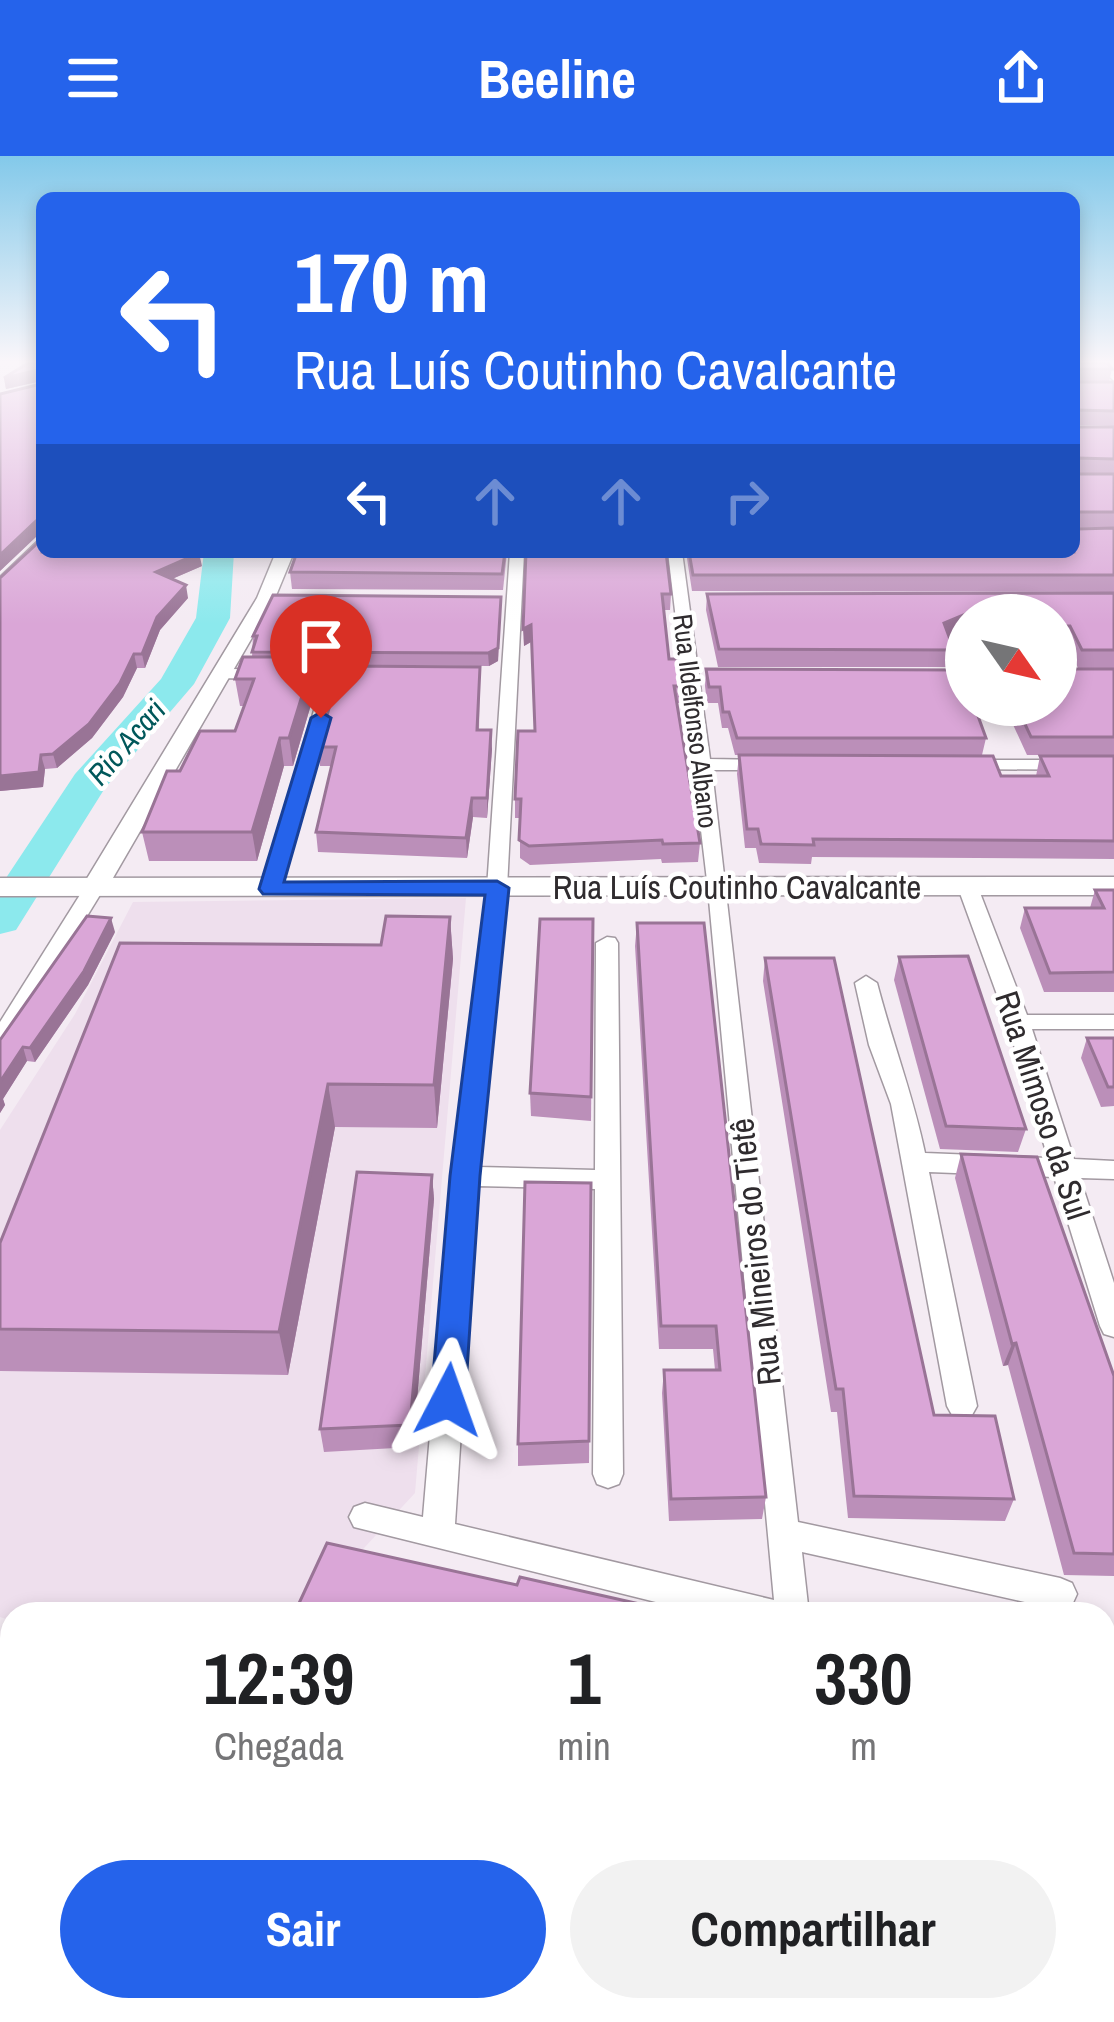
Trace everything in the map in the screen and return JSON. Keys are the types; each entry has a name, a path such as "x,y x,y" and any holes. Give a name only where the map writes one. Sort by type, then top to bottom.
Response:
{"main road":[{"name":"Rua Luís Coutinho Cavalcante","path":"0,887 1114,886"}],"street":[{"path":"0,586 36,545"},
{"path":"0,1040 78,889 277,598 283,558"},
{"path":"438,1534 465,1176 497,888 516,558"},
{"name":"Rua Ildelfonso Albano","path":"676,558 718,889"},
{"path":"490,599 513,599"},
{"path":"682,601 704,601"},
{"path":"222,674 377,675"},
{"path":"271,889 333,675"},
{"path":"486,676 507,676"},
{"path":"691,676 714,676"},
{"path":"701,764 793,765"},
{"path":"953,765 1114,765"},
{"name":"Rua Mimoso da Sul","path":"967,885 1018,1022 1114,1326"},
{"name":"Rua Mineiros do Tietê","path":"718,889 791,1602"},
{"path":"607,943 608,1474"},
{"path":"866,983 916,1162 962,1406"},
{"path":"1018,1022 1114,1022"},
{"path":"916,1162 1114,1170"},
{"path":"465,1176 606,1180"},
{"path":"365,1517 719,1602"},
{"path":"784,1533 1060,1594"}],"shaded area":[{"path":"466,898 415,1493 314,1602 0,1602 0,1130 75,1014 133,902"}],"building":[{"path":"0,450 36,450 36,521 0,555"},
{"path":"1080,450 1114,450 1114,459 1080,458"},
{"path":"1080,474 1114,474 1114,512 1080,512"},
{"path":"1114,528 1114,575 693,575 690,558 1080,558 1080,529"},
{"path":"36,545 36,558 188,558 156,572 186,585 157,617 142,654 134,654 120,683 89,724 53,754 41,755 39,772 0,776 0,578"},
{"path":"295,558 504,558 502,574 290,572"},
{"path":"526,558 667,558 671,594 662,594 669,659 679,659 683,686 674,686 700,843 663,844 662,840 529,846 519,840 521,799 515,799 518,731 535,731 531,625 523,629"},
{"path":"1114,593 1114,650 1082,650 1077,640 1077,594 945,594 945,650 719,649 707,594"},
{"path":"273,595 501,597 498,648 488,653 252,652 257,636 253,636"},
{"path":"243,657 314,657 289,738 280,738 252,832 142,832 167,771 180,771 200,731 235,731 254,679 235,679"},
{"path":"341,666 480,667 477,730 491,730 487,798 472,798 466,838 316,832 336,747 318,747"},
{"path":"706,669 945,670 945,726 982,726 986,738 737,738 729,712 723,712 720,687 709,687"},
{"path":"1077,669 1114,669 1114,737 1031,737 1026,726 1077,726"},
{"path":"739,755 993,756 1001,776 1049,776 1040,756 1114,756 1114,841 813,839 814,845 761,844 758,829 747,829"},
{"path":"1095,890 1114,890 1114,972 1050,973 1025,908 1104,908"},
{"path":"87,916 111,918 84,971 0,1082 0,1040"},
{"path":"386,916 450,917 434,1085 328,1084 279,1332 0,1329 0,1243 120,943 381,945"},
{"path":"540,919 593,919 591,1097 530,1093"},
{"path":"637,923 704,923 766,1497 671,1499 664,1370 720,1370 716,1326 661,1326"},
{"path":"968,956 1026,1129 946,1126 899,957"},
{"path":"765,958 834,958 934,1415 995,1416 1014,1499 854,1496 843,1389 836,1389"},
{"path":"1087,1038 1114,1038 1114,1087 1108,1087"},
{"path":"961,1154 1037,1157 1114,1376 1114,1554 1074,1553"},
{"path":"357,1172 432,1175 410,1425 320,1429"},
{"path":"525,1182 591,1183 589,1441 518,1444"},
{"path":"327,1543 517,1585 520,1577 631,1602 300,1602"}],"waterway":[{"name":"Rio Acari","path":"0,921 89,782 176,684 213,618 218,558"}],"route":[{"path":"321,718 271,889 497,888 465,1176 448,1400"}]}
